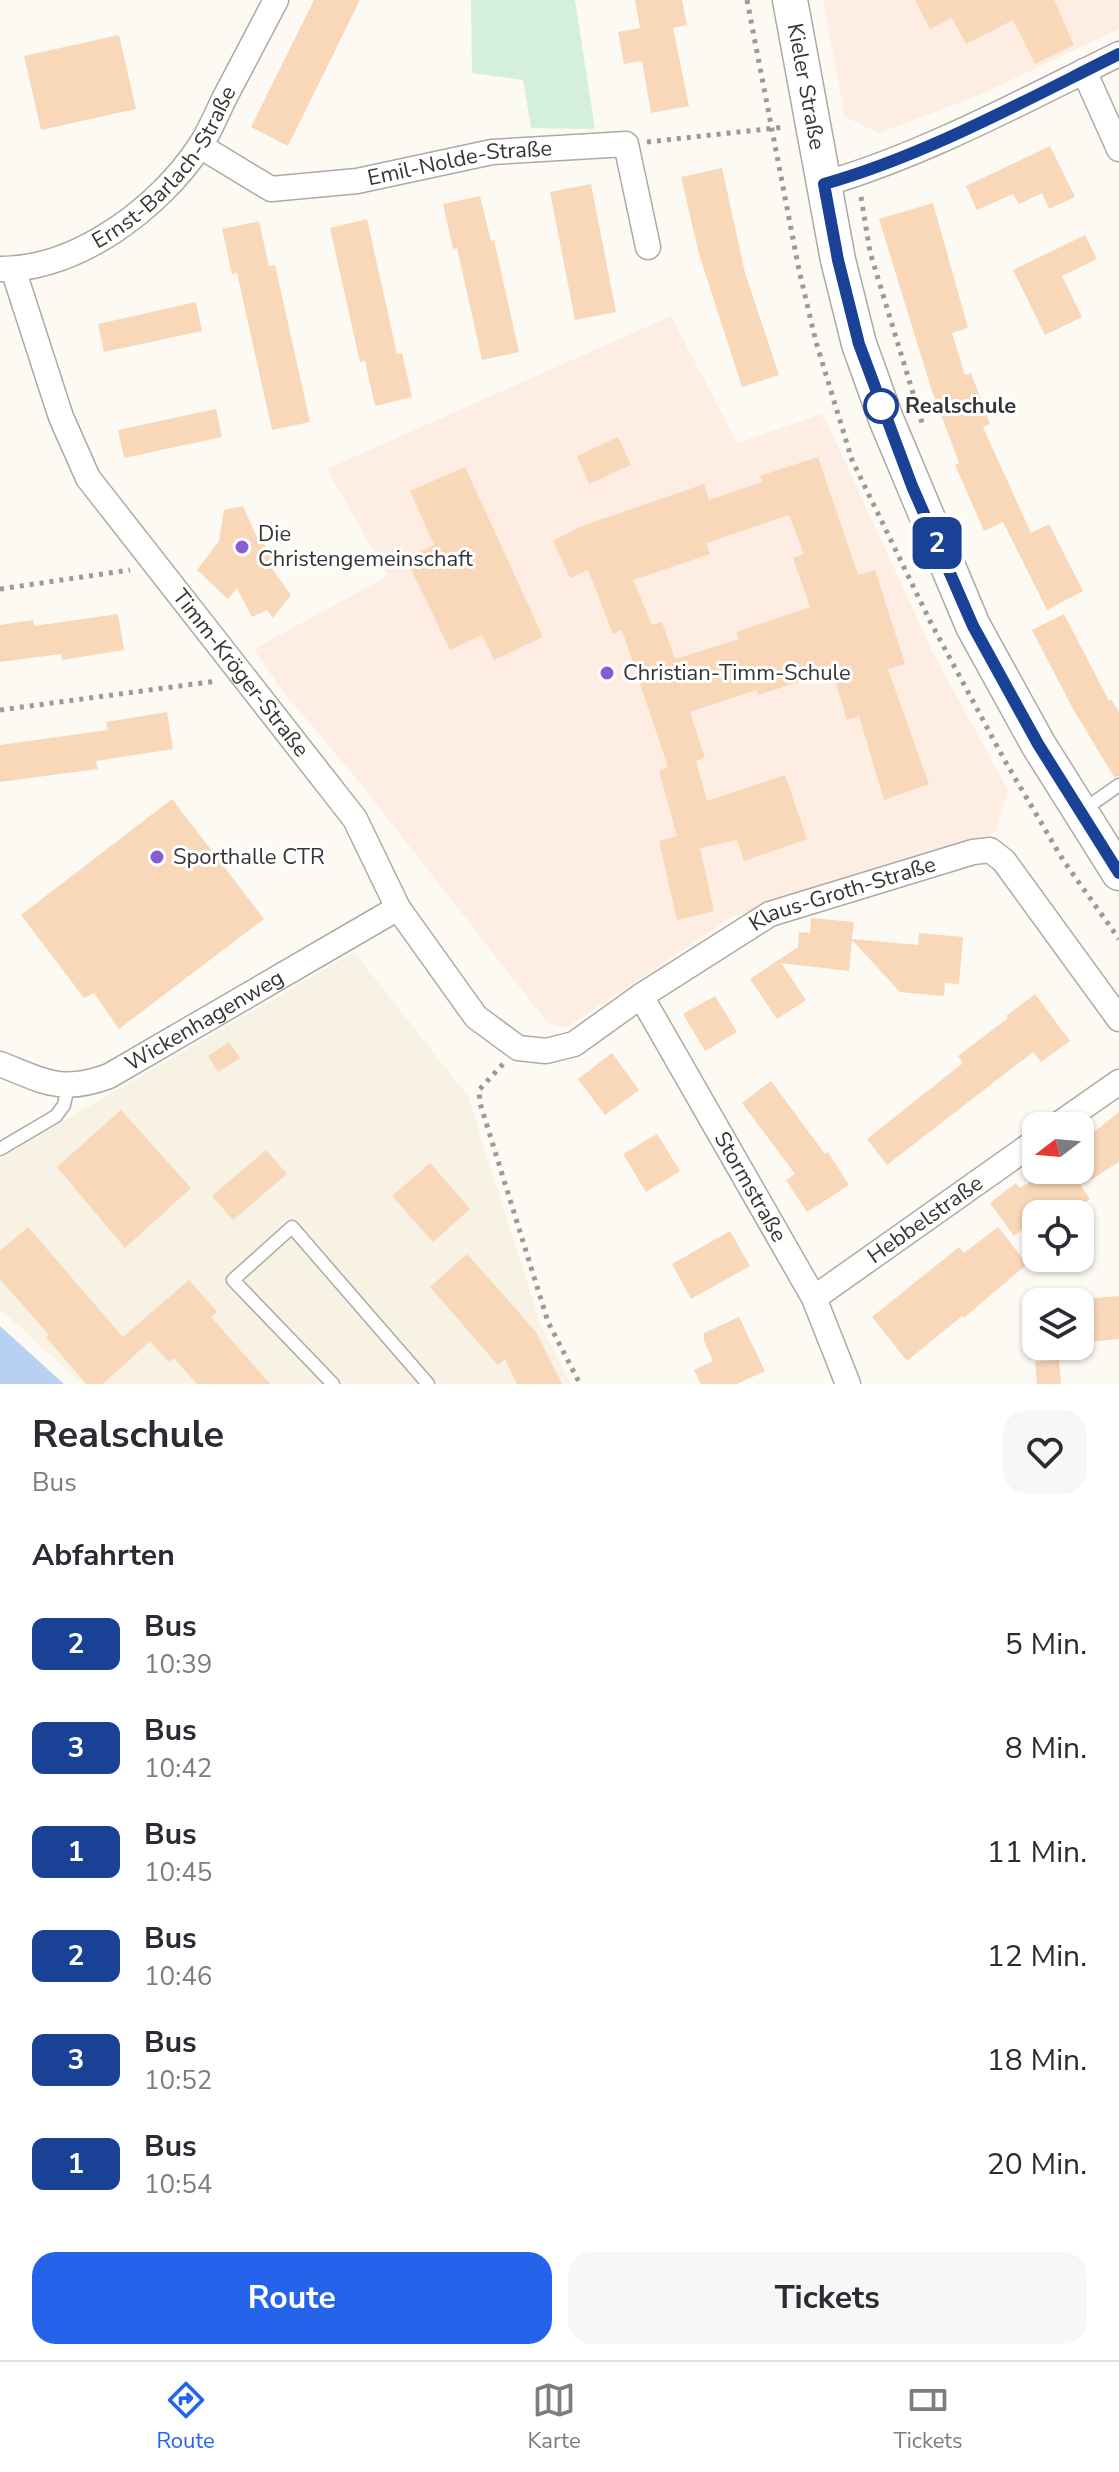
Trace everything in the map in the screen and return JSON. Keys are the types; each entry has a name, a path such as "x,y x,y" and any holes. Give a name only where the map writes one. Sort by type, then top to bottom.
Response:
{"main road":[{"name":"Kieler Straße","path":"790,0 838,260 859,344 912,486 973,626 1038,744 1119,873"}],"street":[{"name":"Ernst-Barlach-Straße","path":"6,269 73,255 129,221 168,185 200,146 276,0"},
{"path":"824,184 927,146 1119,54"},
{"path":"1084,71 1119,149"},
{"name":"Emil-Nolde-Straße","path":"200,146 271,189 357,181 492,152 626,144"},
{"path":"626,144 648,247"},
{"name":"Timm-Kröger-Straße","path":"6,269 61,417 88,478 355,819 398,908 476,1017 518,1048"},
{"name":"Klaus-Groth-Straße","path":"518,1048 546,1051 574,1044 641,996 770,914 973,852 990,850 1004,861 1119,1019"},
{"name":"Wickenhagenweg","path":"0,1064 48,1083 68,1086 109,1076 398,908"},
{"name":"Stormstraße","path":"641,996 814,1298 848,1384"},
{"path":"1076,1112 1119,1082"},
{"name":"Hebbelstraße","path":"814,1298 1022,1151"}],"lane":[{"path":"1080,813 1119,785"},
{"path":"0,1149 56,1116 64,1105 68,1086"},
{"path":"333,1384 233,1280 292,1227 428,1384"}],"path":[{"path":"626,144 814,124"},
{"path":"857,174 870,252 927,440"},
{"path":"0,589 157,566"},
{"path":"0,710 244,678"},
{"path":"518,1048 479,1090 480,1103 548,1322 580,1384"}],"shaded area":[{"path":"823,0 1119,0 1119,29 977,96 879,133 845,117"},
{"name":"Christian-Timm-Schule","path":"671,316 737,443 823,414 935,657 1008,790 996,832 732,917 566,1028 547,1022 360,783 281,689 254,649 388,576 327,469"},
{"path":"354,952 468,1096 540,1323 571,1384 82,1384 0,1309 0,1158"}],"green space":[{"path":"471,0 575,0 595,129 531,128 523,80 472,73"}],"water":[{"path":"0,1326 64,1384 0,1384"}],"building":[{"path":"314,0 360,0 288,146 251,127"},
{"path":"635,0 682,0 687,25 673,28 689,106 651,113 642,61 624,64 618,32 640,28"},
{"path":"915,0 1054,0 1074,45 1035,64 1013,20 966,44 952,18 930,29"},
{"path":"119,35 136,109 41,130 24,56"},
{"path":"1050,146 1075,197 1049,209 1042,193 1019,204 1013,194 977,210 966,186"},
{"path":"722,168 745,273 779,375 742,387 699,254 681,177"},
{"path":"591,184 616,312 575,320 550,192"},
{"path":"480,196 491,241 494,240 519,352 482,360 457,248 453,249 443,204"},
{"path":"933,203 968,328 952,333 965,375 971,373 990,424 983,427 1031,533 1049,524 1083,591 1047,610 1003,522 984,531 955,465 959,463 931,388 879,219"},
{"path":"367,219 397,354 402,353 412,397 375,406 365,361 360,362 330,228"},
{"path":"259,221 269,266 275,265 310,422 272,430 237,273 232,274 222,229"},
{"path":"1085,235 1097,259 1062,276 1082,317 1045,335 1013,270"},
{"path":"196,302 202,331 104,352 98,324"},
{"path":"216,409 222,437 124,458 118,430"},
{"path":"618,437 631,465 589,484 577,456"},
{"path":"818,457 858,575 875,570 905,664 888,669 929,784 884,800 859,716 847,720 832,671 758,695 756,690 690,712 705,758 696,761 707,801 785,775 807,839 744,861 737,840 700,848 714,911 677,920 659,841 677,836 659,771 668,767 622,630 613,634 588,570 570,578 553,541 582,526 704,484 709,500 762,482 760,476","holes":["789,515 804,554 793,558 810,607 736,632 739,639 675,659 662,622 652,625 633,580 710,554 706,543"]},
{"path":"465,467 543,637 494,660 482,635 450,650 406,559 434,545 410,491"},
{"name":"Die Christengemeinschaft","path":"243,506 255,533 273,556 267,562 291,595 273,618 267,610 252,617 237,588 228,599 197,570 219,541 224,510"},
{"path":"118,614 124,650 62,660 61,654 0,662 0,625 33,620 34,626"},
{"path":"1064,614 1109,701 1111,699 1119,712 1119,776 1114,777 1073,709 1032,630"},
{"path":"167,712 173,749 96,761 98,769 0,782 0,745 108,730 106,722"},
{"name":"Sporthalle CTR","path":"172,799 264,919 119,1029 94,993 84,998 21,915"},
{"path":"811,918 854,922 852,939 918,945 919,933 963,937 959,984 945,983 944,996 900,992 852,940 849,971 781,963 806,1000 777,1019 750,979 798,947 799,932 810,933"},
{"path":"1035,994 1070,1041 1041,1062 1033,1052 887,1165 867,1139 963,1063 958,1056"},
{"path":"715,996 737,1032 705,1051 683,1014"},
{"path":"229,1042 240,1058 218,1072 208,1056"},
{"path":"612,1053 639,1090 605,1115 578,1079"},
{"path":"771,1081 825,1154 828,1152 849,1185 807,1212 786,1180 795,1174 742,1103"},
{"path":"121,1110 191,1188 125,1248 57,1167"},
{"path":"1119,1112 1119,1162 1094,1178 1094,1132"},
{"path":"657,1134 680,1171 646,1192 623,1154"},
{"path":"266,1150 287,1174 233,1220 212,1196"},
{"path":"430,1163 470,1209 433,1242 392,1196"},
{"path":"1016,1183 1020,1188 1026,1184 1084,1184 1081,1186 1090,1199 1022,1200 1022,1230 1014,1236 990,1203"},
{"path":"28,1227 123,1337 189,1280 217,1312 211,1317 270,1384 197,1384 174,1358 169,1362 150,1341 103,1384 86,1384 46,1337 49,1335 0,1279 0,1251"},
{"path":"998,1227 1022,1258 1022,1268 907,1361 872,1317 959,1247 964,1253"},
{"path":"730,1231 750,1266 691,1299 672,1264"},
{"path":"467,1254 536,1332 562,1384 517,1384 505,1359 498,1365 430,1287"},
{"path":"1119,1296 1119,1339 1094,1342 1094,1298"},
{"path":"739,1317 765,1371 737,1384 701,1384 694,1370 713,1361 704,1341 704,1333"},
{"path":"1059,1360 1061,1384 1037,1384 1035,1362"}],"bus line":[{"name":"2","path":"1119,54 914,151 824,184 838,260 859,344 912,486 973,626 1038,744 1119,873"}],"place":[{"name":"Realschule","path":"881,406"},
{"name":"Die Christengemeinschaft","path":"242,547"},
{"name":"Christian-Timm-Schule","path":"607,673"},
{"name":"Sporthalle CTR","path":"157,857"}]}
